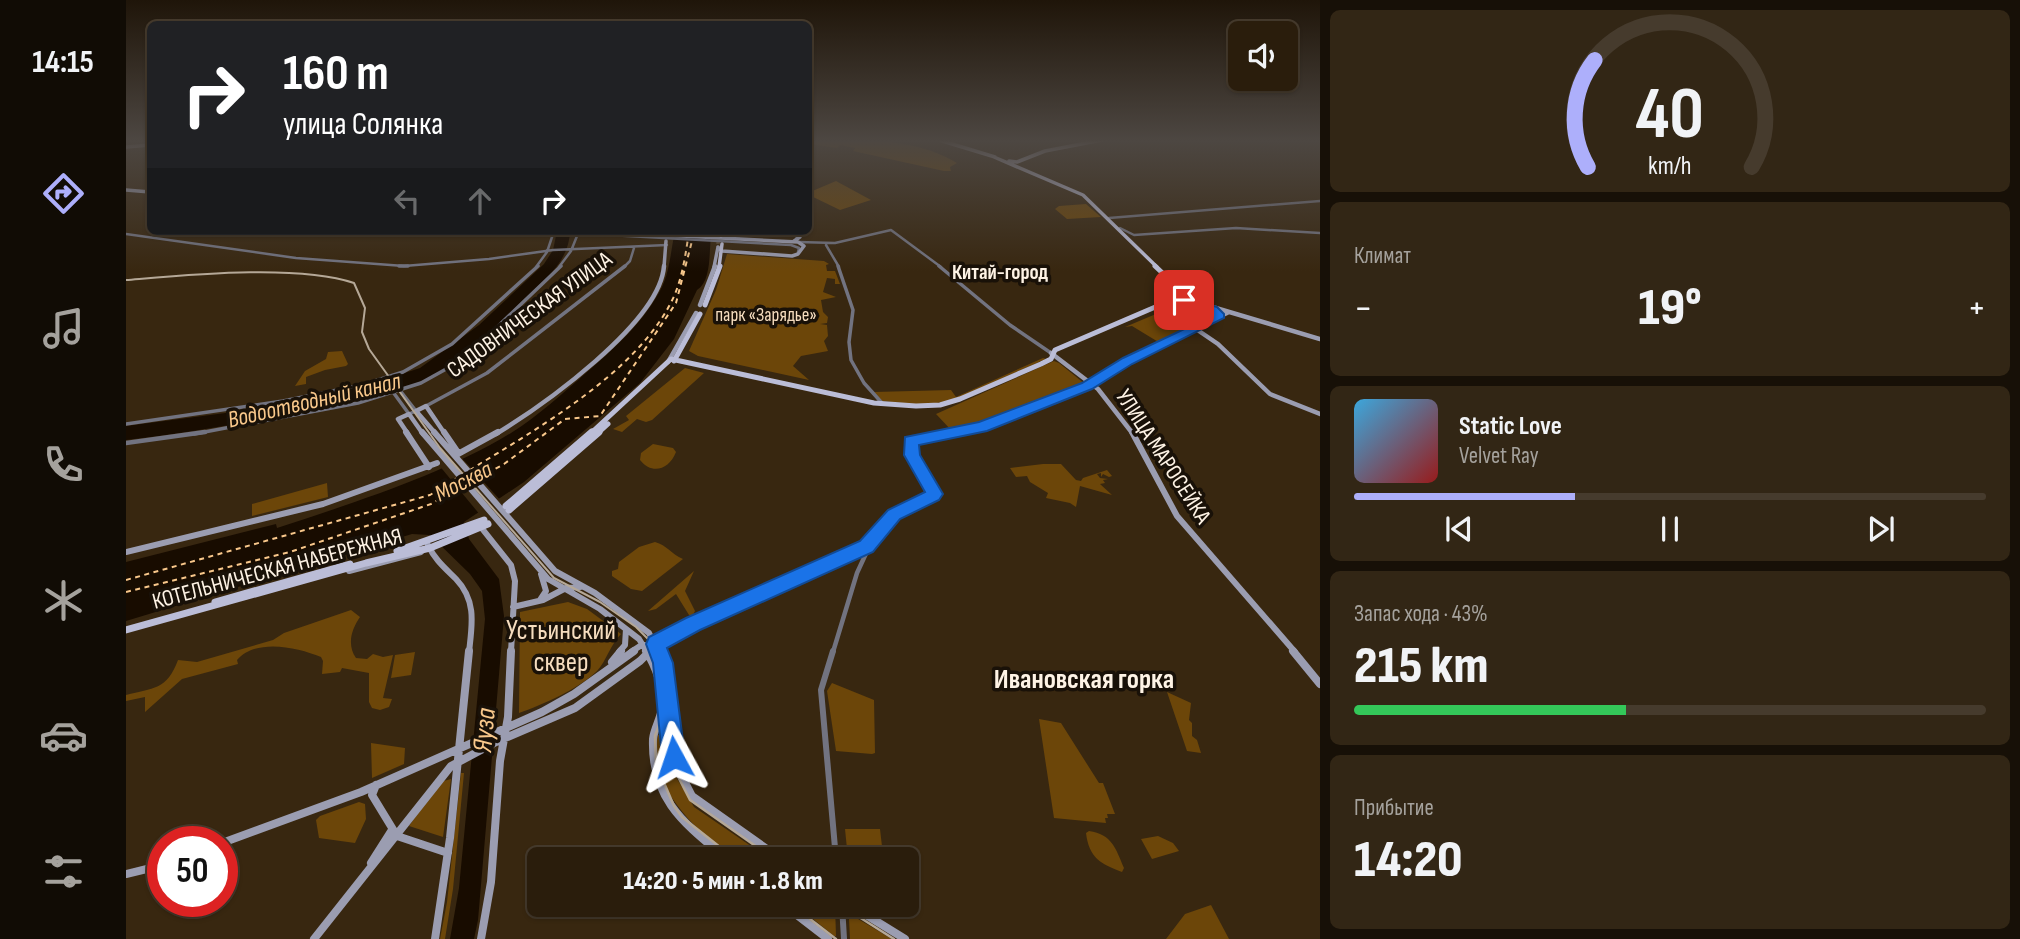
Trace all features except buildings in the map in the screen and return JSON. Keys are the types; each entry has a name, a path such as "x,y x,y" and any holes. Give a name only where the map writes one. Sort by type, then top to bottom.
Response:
{"main road":[{"path":"1058,184 1083,195 1194,300 1320,339"},
{"path":"126,190 147,192"},
{"path":"641,235 790,241 798,242 803,247 793,256 720,248 717,276 677,356 637,399 507,508 633,397 667,362 700,309"},
{"path":"790,241 800,237 794,235"},
{"path":"426,406 457,452 496,433 533,409 615,340 657,283 666,250 665,242"},
{"path":"667,362 677,356 719,368 883,404 923,406 953,401 1167,302 1177,293 1171,281"},
{"path":"1167,302 1184,300 1213,310 1218,314 1218,318"},
{"path":"314,939 357,887 394,833 446,771 457,762 500,740 575,708 665,638 870,544 894,515 934,494 910,447 913,440 982,427 1090,385 1127,361 1232,313"},
{"path":"1196,329 1222,347 1270,394 1320,414"},
{"path":"1051,356 1090,377 1107,374"},
{"path":"1051,356 1090,385"},
{"path":"1070,366 1090,385"},
{"name":"УЛИЦА МАРОСЕЙКА","path":"1090,385 1133,435 1177,515 1320,684"},
{"name":"САДОВНИЧЕСКАЯ УЛИЦА","path":"416,411 426,406"},
{"path":"416,411 555,571 644,627 656,644 663,663 674,761 692,796 763,847"},
{"path":"409,414 435,450 539,571 626,629 649,653 656,667 662,709 653,737 656,775 678,818 713,847"},
{"name":"САДОВНИЧЕСКАЯ УЛИЦА","path":"409,414 398,419 428,466"},
{"path":"126,552 301,510 436,462"},
{"path":"335,573 415,555 483,524 513,570 507,725 500,740 491,882 481,939"},
{"path":"432,546 465,587 473,609 448,853 435,939"},
{"name":"КОТЕЛЬНИЧЕСКАЯ НАБЕРЕЖНАЯ","path":"126,628 432,546"},
{"name":"КОТЕЛЬНИЧЕСКАЯ НАБЕРЕЖНАЯ","path":"126,628 432,546"},
{"path":"537,601 544,596 546,589 539,571"},
{"path":"513,607 537,601 563,589 584,587"},
{"path":"602,674 622,651 628,635 626,629"},
{"path":"238,837 361,792 458,750 559,703 643,645 656,644"},
{"path":"372,795 376,785"},
{"path":"361,792 372,795 394,833 448,853"},
{"path":"126,874 147,869"},
{"path":"800,917 828,939"},
{"path":"869,917 905,939"}],"street":[{"path":"1109,218 1320,201"},
{"path":"1120,228 1136,235 1236,228 1320,233"},
{"path":"798,242 844,242 891,230 1051,356"},
{"path":"126,234 296,258 390,265 440,264 575,247 634,248 665,242"},
{"path":"126,424 241,410 388,379 420,364 475,325 539,265 552,250 554,235"},
{"path":"126,443 234,428 396,391 439,374 478,345 550,277 575,247 577,235"},
{"path":"636,235 655,236"},
{"path":"720,248 792,255 800,250 795,246 730,240"},
{"path":"821,244 830,247 851,302 853,319 849,353 856,372 883,404"},
{"name":"САДОВНИЧЕСКАЯ УЛИЦА","path":"426,406 487,373 620,271 631,259 634,248"},
{"path":"388,379 409,414"},
{"path":"396,391 416,411"},
{"name":"САДОВНИЧЕСКАЯ УЛИЦА","path":"409,414 416,411"},
{"path":"835,847 821,684 842,629 857,573 870,544"},
{"path":"843,917 844,939"}],"green space":[{"path":"829,184 841,184 871,200 840,210 812,196 812,191"},
{"path":"1086,204 1101,217 1067,219 1055,209 1059,206"},
{"name":"парк «Зарядье»","path":"727,254 824,261 829,264 826,265 827,271 835,271 840,284 835,284 835,279 827,278 823,292 836,297 821,300 823,312 828,317 827,323 820,324 827,325 828,336 824,341 828,351 801,356 793,366 809,380 698,356 689,351 716,290"},
{"path":"1163,311 1191,328 1160,343 1132,326 1125,327"},
{"path":"342,351 348,364 346,366 306,377 306,384 295,386 305,371 326,359 328,352"},
{"path":"1046,359 951,401 922,405 882,401 874,392 951,390 956,397"},
{"path":"1054,361 1085,384 979,427 952,431 936,414"},
{"path":"685,368 704,373 652,420 646,422 637,419 622,432 613,429 629,420 626,416"},
{"path":"653,444 673,448 676,452 669,463 655,469 640,460 641,453"},
{"path":"1061,464 1076,480 1081,481 1083,478 1107,470 1112,476 1103,474 1101,477 1101,473 1097,474 1100,478 1108,479 1100,484 1112,495 1080,486 1076,507 1070,503 1046,498 1048,493 1030,482 1027,476 1016,477 1010,468"},
{"path":"327,483 328,497 252,516 252,504"},
{"path":"655,542 683,559 642,591 631,589 612,576 612,571 618,569 619,562 639,547"},
{"path":"694,571 685,591 695,611 693,615 689,615 676,594 656,609 648,611"},
{"name":"Устьинский сквер","path":"568,602 587,609 621,634 600,667 589,678 560,696 519,713 520,612"},
{"path":"351,610 360,617 351,638 356,658 367,659 373,654 383,657 393,655 383,698 392,699 389,707 380,710 372,708 369,702 369,673 342,668 340,672 322,674 321,657 277,646 255,649 237,660 238,664 182,679 145,712 145,697 126,701 126,695 151,689 164,682 178,660 197,662 273,640 284,633"},
{"path":"415,652 411,675 391,678 395,655"},
{"path":"832,683 874,700 875,753 836,751 827,691"},
{"path":"1167,692 1191,703 1189,720 1192,723 1192,736 1197,740 1201,753 1187,751"},
{"path":"1039,719 1061,723 1099,783 1103,783 1115,814 1107,814 1106,823 1054,818"},
{"path":"658,735 665,736 670,767 694,807 752,847 720,847 707,837 678,806 667,789 659,771 656,753"},
{"path":"371,743 405,748 404,764 372,778"},
{"path":"461,773 464,773 453,889 445,939 440,939 447,902"},
{"path":"451,779 443,837 409,826 440,782"},
{"path":"359,802 365,804 366,819 355,843 319,838 316,820 320,816"},
{"path":"845,829 880,829 882,847 847,847"},
{"path":"1089,831 1108,839 1124,868 1122,872 1097,859 1088,842 1086,833"},
{"path":"1158,836 1173,843 1179,851 1152,859 1141,839"},
{"path":"1211,905 1229,939 1166,939 1185,914"},
{"path":"811,917 835,917 834,936"},
{"path":"855,917 892,939 850,939 849,919"}],"water":[{"name":"Водоотводный канал","path":"556,235 570,235 561,261 540,284 477,344 452,364 424,380 395,391 351,402 261,420 126,440 126,426 256,409 365,386 420,368 479,325 544,264 553,250"},
{"path":"674,235 712,235 706,279 697,290 674,339 640,383 524,482 464,522 469,539 499,579 504,616 478,920 474,939 450,939 459,888 485,619 482,591 470,574 430,535 412,534 126,621 126,562 276,524 277,528 427,475 484,448 540,412 608,354 638,323 655,300 669,267"}],"pier":[{"path":"459,455 502,502 481,516 438,464"}],"ferry route":[{"path":"470,470 586,395 639,348 660,322 675,294 688,235"},
{"path":"479,478 504,464 565,419 600,416 676,303 692,241"},
{"path":"126,580 430,495 465,473"},
{"path":"126,592 290,552 431,504 464,486"}],"tunnel":[{"path":"718,235 718,244"}],"tram line":[{"path":"126,280 273,272 330,277 354,283 365,308 362,332 369,349 440,448 554,578 600,602 636,627 649,640 655,652"},
{"path":"654,651 661,666 671,763 690,800 757,847"},
{"path":"664,712 655,736 656,764 674,806 682,817 720,847"},
{"path":"808,917 836,939"},
{"path":"859,917 894,939"}],"district":[{"name":"Китай-город","path":"1000,272"},
{"name":"Ивановская горка","path":"1084,678"}],"route":[{"path":"674,757 663,663 656,644 693,624 866,547 894,515 933,496 912,455 909,446 911,441 982,427 1020,413 1098,381 1127,361 1218,318 1217,312 1184,300"}],"water label":[{"name":"Москва","path":"463,481"},
{"name":"Яуза","path":"483,730"}]}
